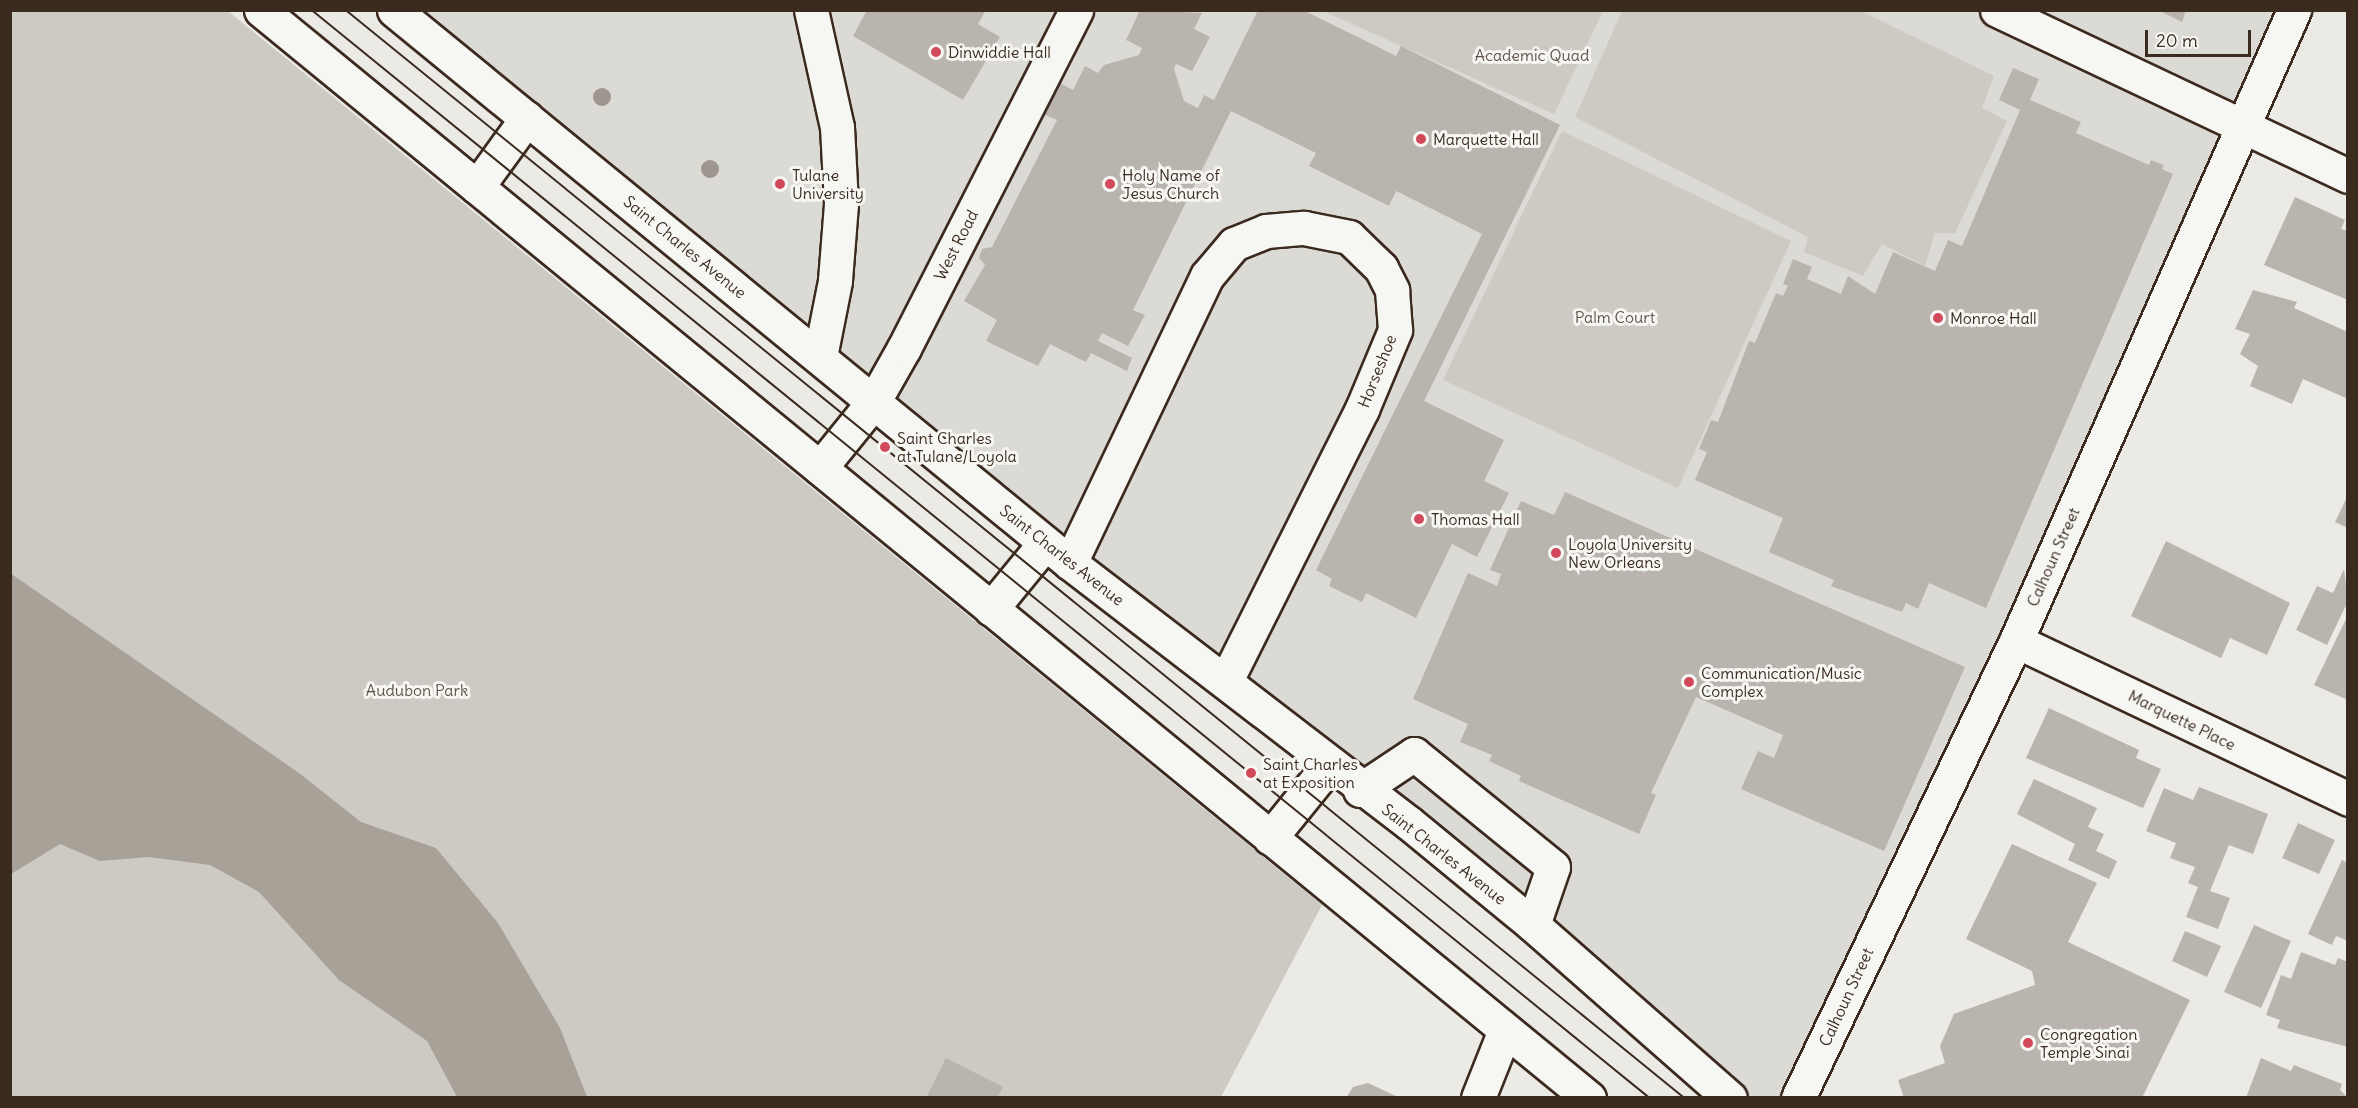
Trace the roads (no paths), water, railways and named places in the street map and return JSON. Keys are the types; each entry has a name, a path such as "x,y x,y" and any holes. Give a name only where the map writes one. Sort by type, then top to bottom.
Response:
{"main road":[{"path":"261,10 1588,1098"},
{"name":"Saint Charles Avenue","path":"394,10 1045,543 1226,680 1360,790 1409,824 1533,925 1730,1098"},
{"path":"811,10 837,127 841,204 835,281 820,357"},
{"name":"West Road","path":"820,468 874,401 1076,10"},
{"path":"1996,10 2348,176"},
{"name":"Calhoun Street","path":"1798,1098 2016,641 2294,10"},
{"path":"477,187 527,118"},
{"name":"Horseshoe","path":"1070,563 1207,276 1227,252 1234,244 1266,231 1304,228 1349,237 1381,268 1392,290 1395,330 1362,410 1226,680"},
{"path":"991,609 1045,543"},
{"name":"Marquette Place","path":"2016,641 2348,799"},
{"path":"1360,790 1414,754 1553,867 1533,925"},
{"path":"1270,838 1329,765"},
{"path":"1478,1098 1505,1030"}],"tram line":[{"path":"312,10 1650,1098"},
{"path":"346,10 1685,1098"}],"place":[{"name":"Dinwiddie Hall","path":"936,52"},
{"name":"Marquette Hall","path":"1421,139"},
{"name":"Tulane University","path":"780,184"},
{"name":"Holy Name of Jesus Church","path":"1110,184"},
{"name":"Monroe Hall","path":"1938,318"},
{"name":"Saint Charles at Tulane/Loyola","path":"885,447"},
{"name":"Thomas Hall","path":"1419,519"},
{"name":"Loyola University New Orleans","path":"1556,553"},
{"name":"Communication/Music Complex","path":"1689,682"},
{"name":"Saint Charles at Exposition","path":"1251,773"},
{"name":"Congregation Temple Sinai","path":"2028,1043"}],"park label":[{"name":"Academic Quad","path":"1532,55"},
{"name":"Palm Court","path":"1615,317"},
{"name":"Audubon Park","path":"417,690"}]}
